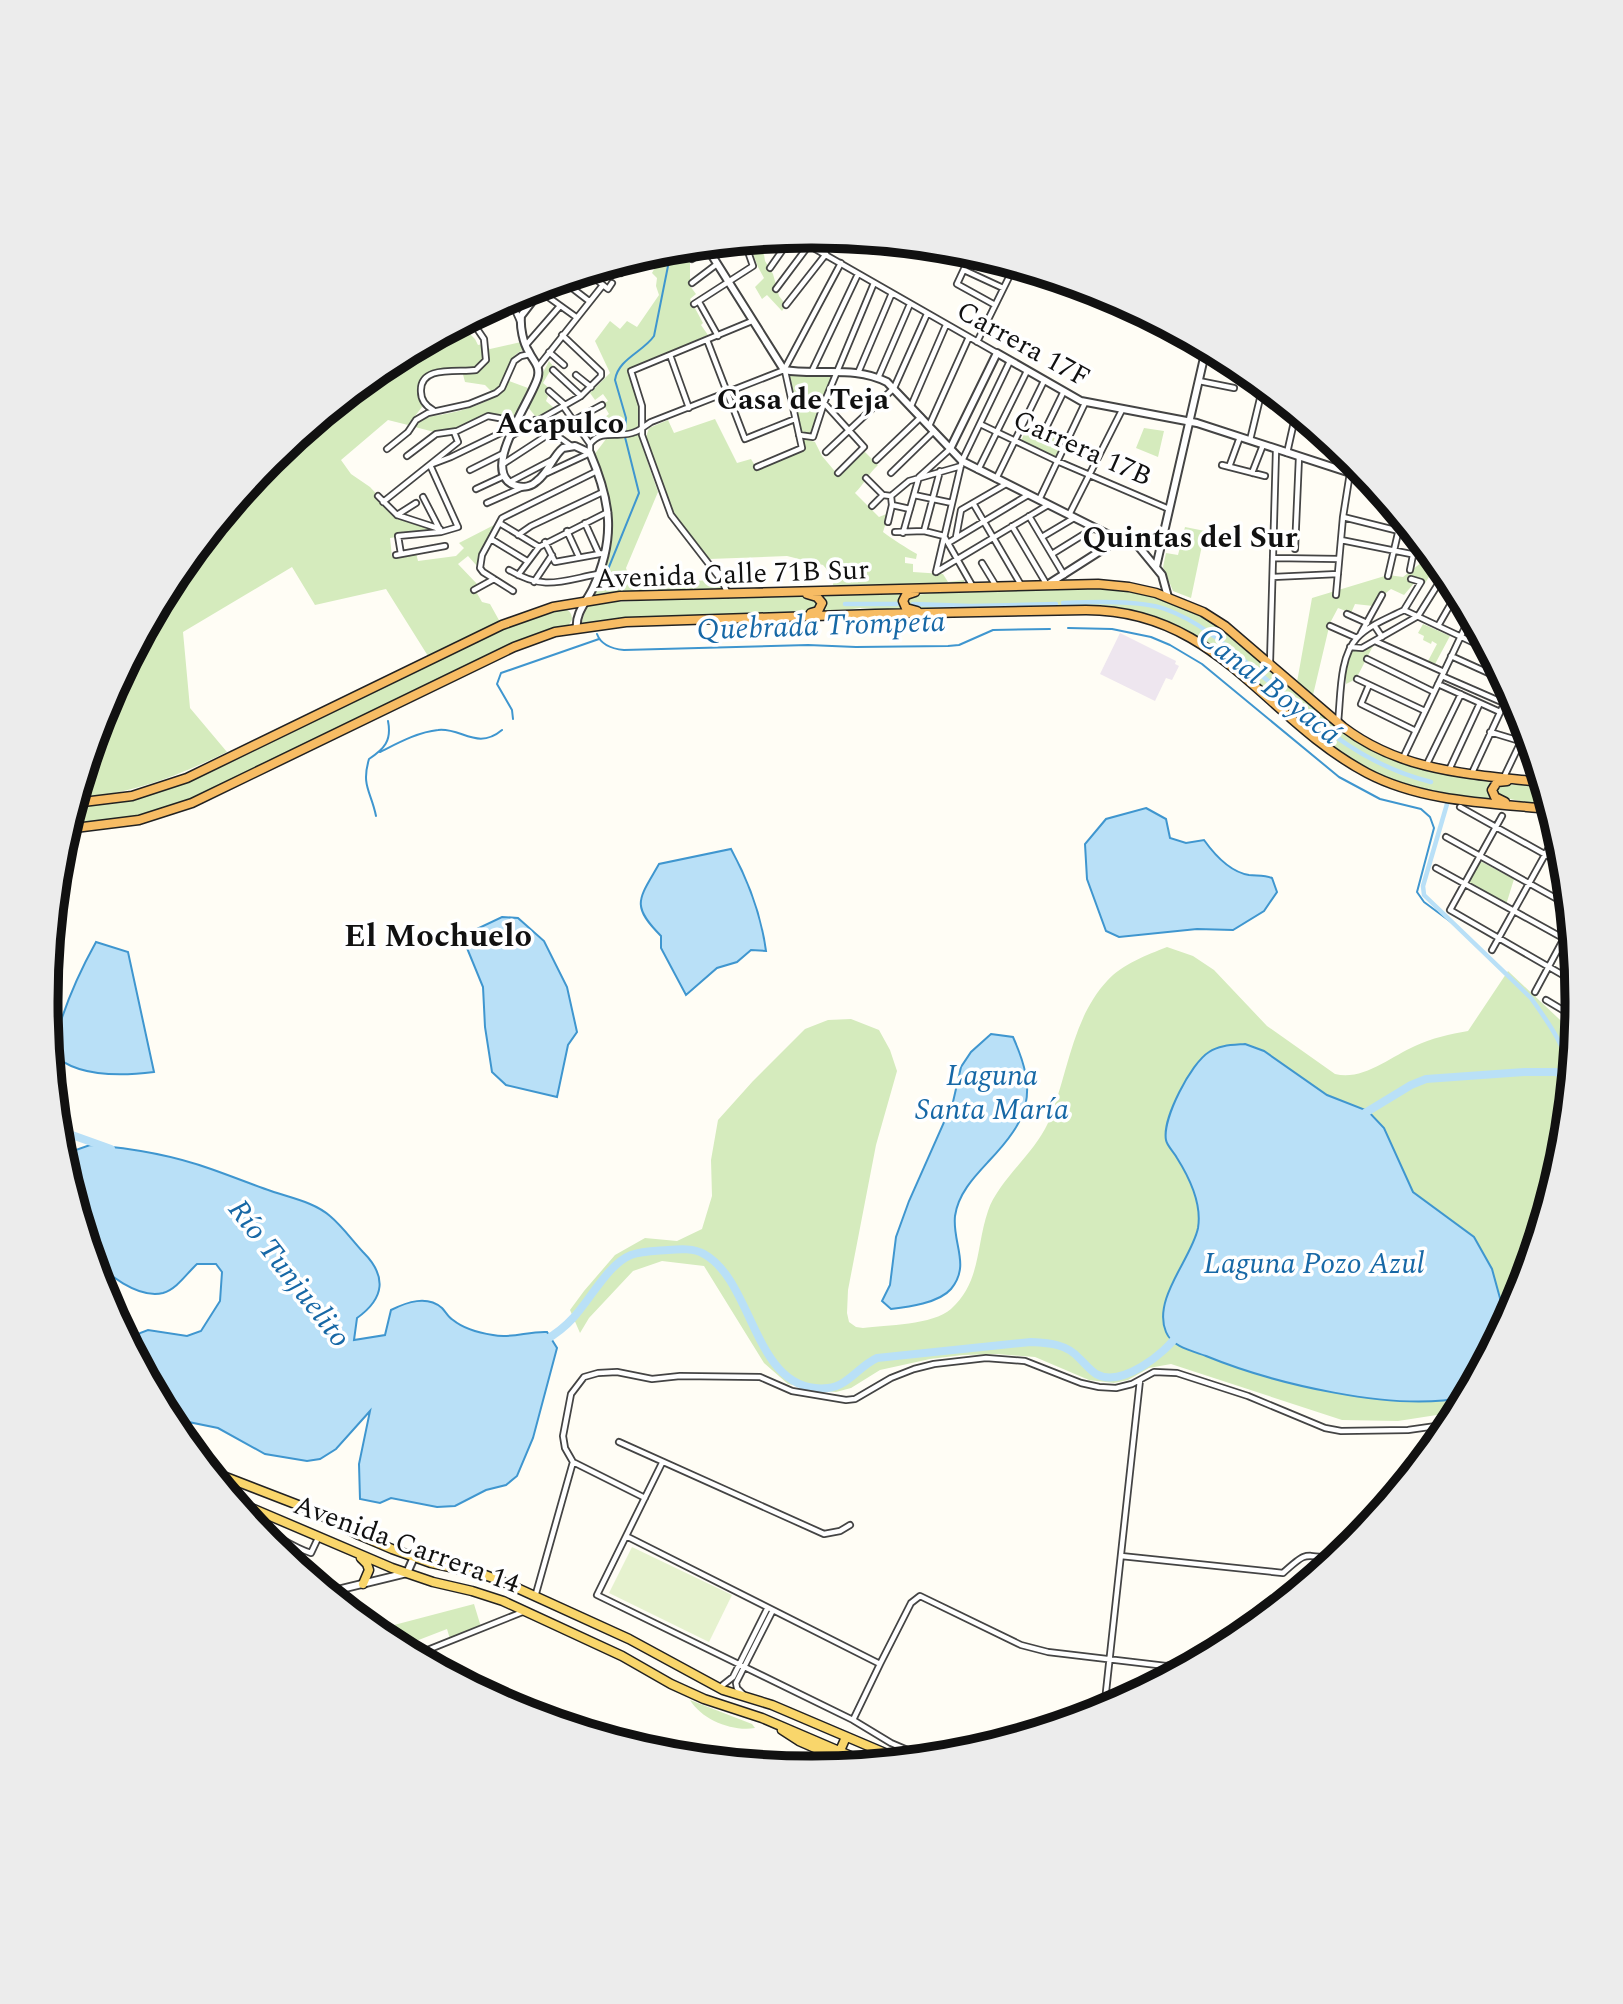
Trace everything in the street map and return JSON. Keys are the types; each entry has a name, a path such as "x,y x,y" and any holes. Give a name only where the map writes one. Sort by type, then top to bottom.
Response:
{"highway":[{"name":"Avenida Calle 71B Sur","path":"85,802 119,798 163,787 502,625 534,612 586,600 620,596 1113,584 1168,597 1203,612 1270,664 1338,723 1365,742 1402,760 1426,767 1532,781"},
{"path":"938,589 910,593 903,601 908,609 940,614"},
{"path":"780,618 815,612 822,605 820,599 815,596 784,592"},
{"name":"Avenida Calle 71B Sur","path":"78,828 122,824 172,811 513,647 555,632 626,622 1103,610 1155,620 1186,633 1215,653 1344,759 1367,773 1396,785 1446,797 1540,808"},
{"path":"1517,779 1497,782 1492,793 1497,799 1518,806"}],"main road":[{"name":"Avenida Carrera 14","path":"228,1478 311,1510 359,1535 414,1557 485,1575 629,1640 718,1688 882,1752"},
{"name":"Avenida Carrera 14","path":"254,1509 407,1573 483,1594 525,1611 622,1656 671,1684 713,1703 775,1723 795,1739 829,1754 834,1755 840,1751 848,1755"},
{"path":"353,1552 369,1567 363,1584"},
{"path":"840,1751 846,1737"}],"street":[{"path":"776,289 807,248"},
{"name":"Carrera 17F","path":"815,248 1063,393 1085,403 1190,421 1347,472"},
{"path":"770,268 783,249"},
{"path":"718,336 696,303 752,266 748,251"},
{"path":"786,305 826,254"},
{"path":"712,255 785,370 802,448 757,467"},
{"path":"785,370 841,263"},
{"path":"692,283 718,264"},
{"path":"966,265 958,285 995,304"},
{"path":"964,270 1003,288"},
{"path":"812,371 858,273"},
{"path":"977,342 1009,275"},
{"path":"597,280 605,287"},
{"path":"524,487 509,482 504,476 503,464 514,424 537,381 538,367 589,301 612,283"},
{"path":"799,435 813,438 824,403 874,283"},
{"path":"571,287 589,301"},
{"path":"858,373 892,293"},
{"path":"548,296 576,317"},
{"path":"521,322 529,304"},
{"path":"878,377 910,304"},
{"path":"526,345 560,306"},
{"path":"515,310 526,345 538,367"},
{"path":"826,452 894,388 927,314"},
{"path":"728,594 722,581 671,515 653,470 642,428 642,406 631,371 752,321"},
{"path":"911,406 946,325"},
{"path":"476,327 482,334 486,350 485,362 476,370 438,372 426,378 421,386 421,395 426,406 433,411 456,408 496,393 502,388 514,361 530,354"},
{"path":"510,437 535,420 581,396 601,376 601,372 562,335"},
{"path":"891,472 932,429 969,337"},
{"path":"706,340 745,439 795,419"},
{"path":"549,352 564,365"},
{"path":"903,533 919,477 950,449 996,353"},
{"path":"670,355 689,408"},
{"path":"1156,567 1204,359"},
{"path":"1010,361 962,463 936,572 1048,505"},
{"path":"553,370 581,396"},
{"path":"487,503 534,484 545,474 590,449 597,437 633,433 785,370 838,370 878,377 894,388 962,463 1094,528 1137,545 1164,580 1168,597"},
{"path":"978,470 1027,371"},
{"path":"576,375 591,387"},
{"path":"996,479 1044,381"},
{"path":"1199,381 1234,388"},
{"path":"549,391 564,405 590,449 610,528 598,574 577,617 577,628"},
{"path":"1044,432 1063,393"},
{"path":"1250,440 1260,397"},
{"path":"824,403 864,447 838,473"},
{"path":"1039,500 1085,403"},
{"path":"503,464 552,432 602,405"},
{"path":"1042,537 1072,517 1089,475 1122,410"},
{"path":"387,449 408,432 416,420 433,411"},
{"path":"407,456 439,433 454,432 491,415 514,424"},
{"path":"876,460 921,417"},
{"path":"535,420 570,445 590,449"},
{"path":"1287,454 1294,423"},
{"path":"430,464 451,457 514,424"},
{"name":"Carrera 17B","path":"980,424 1057,461 1170,509"},
{"path":"383,502 458,442 454,432"},
{"path":"1229,467 1240,437"},
{"path":"545,474 564,447 570,445"},
{"path":"1252,472 1263,445"},
{"path":"1270,664 1276,450"},
{"path":"470,470 505,453"},
{"path":"1295,549 1299,457"},
{"path":"509,482 553,460"},
{"path":"891,496 905,483 962,463"},
{"path":"430,464 458,527 398,536 399,555 445,546"},
{"path":"1222,465 1265,476"},
{"path":"924,531 940,470"},
{"path":"513,592 480,568 481,558 501,521 597,471"},
{"path":"1336,595 1350,475"},
{"path":"476,489 504,476"},
{"path":"866,478 883,495 891,496"},
{"path":"955,539 961,510 1006,484"},
{"path":"518,535 531,526 603,492"},
{"path":"872,506 883,495"},
{"path":"914,495 952,503"},
{"path":"948,543 1028,495"},
{"path":"378,496 397,515 441,530"},
{"path":"888,522 891,496"},
{"path":"423,497 441,530"},
{"path":"397,515 416,503"},
{"path":"973,503 1021,586"},
{"path":"892,505 910,509"},
{"path":"518,575 545,542 608,512"},
{"path":"1029,516 1064,575"},
{"path":"1343,517 1401,533"},
{"path":"501,521 539,547"},
{"path":"585,523 602,553"},
{"path":"1012,526 1048,585 1119,539"},
{"path":"1052,554 1094,528"},
{"path":"1388,576 1398,530"},
{"path":"567,531 579,557"},
{"path":"895,532 924,531 944,536 973,587"},
{"path":"491,539 527,561"},
{"path":"1341,540 1418,556"},
{"path":"545,542 555,562 602,553"},
{"path":"534,582 552,555"},
{"path":"1410,570 1413,555"},
{"path":"1273,558 1339,559"},
{"path":"982,563 997,587"},
{"path":"509,570 534,582 546,583 598,574"},
{"path":"1273,577 1338,575"},
{"path":"474,590 494,579"},
{"path":"1359,636 1404,610 1421,582 1411,579"},
{"path":"1350,648 1359,649 1418,617 1438,584"},
{"path":"1338,723 1345,665 1350,648 1382,595"},
{"path":"1438,626 1451,604"},
{"path":"1404,610 1474,643"},
{"path":"1348,614 1367,623"},
{"path":"1374,625 1382,637"},
{"path":"1330,626 1359,636"},
{"path":"1402,760 1465,627"},
{"path":"1375,641 1503,704 1472,773"},
{"path":"1451,656 1490,674"},
{"path":"1367,659 1434,692"},
{"path":"1357,679 1425,711"},
{"path":"1438,684 1500,712"},
{"path":"1369,685 1360,703 1416,731"},
{"path":"1426,767 1461,694"},
{"path":"1449,770 1480,703"},
{"path":"1490,732 1518,740"},
{"path":"1504,777 1519,745"},
{"path":"1460,807 1552,858"},
{"path":"1502,816 1450,910 1564,976"},
{"path":"1446,837 1558,900"},
{"path":"1492,950 1549,847"},
{"path":"1436,868 1562,938"},
{"path":"1535,992 1563,941"},
{"path":"1546,1000 1565,1011"},
{"path":"645,1498 573,1462 565,1448 563,1436 571,1394 584,1377 617,1372 652,1379 681,1376 760,1377 792,1391 855,1399 891,1378 914,1369 986,1358 1025,1361 1081,1383 1099,1387 1116,1388 1154,1372 1177,1373 1248,1396 1325,1428 1341,1431 1408,1430 1434,1426"},
{"path":"1106,1695 1140,1380"},
{"path":"619,1442 824,1534 840,1531 850,1525"},
{"path":"535,1597 573,1462"},
{"path":"662,1463 597,1595 853,1720 906,1749"},
{"path":"264,1519 267,1514"},
{"path":"287,1543 311,1553 319,1536"},
{"path":"626,1536 769,1611 880,1664"},
{"path":"1121,1556 1283,1573 1305,1555 1321,1557"},
{"path":"340,1589 407,1573 414,1557"},
{"path":"853,1720 912,1603 920,1596 1021,1645 1048,1652 1170,1664"},
{"path":"427,1650 525,1611"},
{"path":"718,1688 731,1680 741,1666 769,1611"},
{"path":"741,1666 737,1688 756,1701"}],"shaded area":[{"path":"1120,633 1176,661 1175,664 1179,666 1172,680 1166,678 1155,701 1100,674"}],"green space":[{"path":"763,250 779,296 786,305 782,311 767,295 762,299 755,287 764,278 752,251"},
{"path":"690,259 690,286 696,294 690,299 708,335 630,369 638,404 641,443 658,492 626,568 631,583 717,580 722,590 595,595 609,553 612,528 609,503 594,455 606,439 605,428 600,421 609,414 603,404 608,401 603,394 595,400 590,393 610,373 595,341 610,321 620,329 627,321 637,327 659,295 657,278 652,273 657,265"},
{"path":"468,332 478,345 483,344 490,349 521,342 523,350 512,359 502,383 492,392 485,385 465,382 461,367 429,371 418,384 422,407 408,425 388,420 341,460 351,474 370,487 397,516 436,528 435,531 390,538 392,557 416,553 418,561 456,556 464,548 459,543 496,524 478,555 477,566 468,556 458,564 478,585 474,588 482,602 490,604 500,622 428,656 386,589 315,605 292,567 183,632 190,708 227,752 154,782 86,797 115,714 135,669 185,583 245,505 315,435 393,375 435,349"},
{"path":"549,361 553,366 543,383 549,388 545,393 548,396 546,401 555,409 537,418 526,405"},
{"path":"832,375 812,435 800,432 789,376"},
{"path":"509,381 528,388 514,418 491,413 458,429 438,433 415,427 428,417 481,404 498,394"},
{"path":"715,419 737,463 751,459 757,469 803,451 801,438 815,442 822,456 838,475 864,451 878,465 855,493 879,517 889,513 883,532 917,554 916,559 905,557 905,563 913,564 913,572 943,574 948,582 964,580 964,584 833,585 834,578 823,565 787,556 709,559 676,519 646,437 649,428 668,420 674,433"},
{"path":"1028,425 1064,442 1056,458 1021,441"},
{"path":"1144,428 1164,431 1158,457 1136,448"},
{"path":"1185,527 1205,531 1191,598 1173,591 1163,567 1166,553 1178,555"},
{"path":"1423,562 1431,574 1425,583 1415,582 1404,595 1391,589 1386,593 1382,592 1373,606 1355,604 1351,613 1338,608 1330,623 1313,695 1297,682 1312,598 1388,575 1403,577"},
{"path":"1096,588 1157,598 1201,615 1215,623 1383,755 1423,768 1492,779 1487,790 1492,801 1408,786 1366,769 1334,748 1203,641 1177,625 1152,615 1106,608 956,611 912,608 908,606 907,596 943,592"},
{"path":"903,593 900,603 904,610 860,608 822,613 826,602 820,594"},
{"path":"756,596 811,597 815,598 819,607 811,612 582,622 590,603"},
{"path":"561,608 568,611 572,620 568,626 493,652 197,798 128,820 79,825 83,806 144,796 499,629"},
{"path":"1423,624 1450,636 1435,664 1428,661 1437,644 1423,640 1424,636 1418,633"},
{"path":"1374,644 1356,679 1346,684 1346,666 1352,650 1362,650"},
{"path":"1497,786 1533,786 1539,805 1500,797"},
{"path":"1480,861 1514,879 1506,905 1468,884"},
{"path":"1167,947 1193,956 1214,970 1267,1026 1335,1074 1366,1071 1421,1043 1468,1031 1508,971 1565,1024 1559,1100 1540,1197 1508,1290 1488,1335 1442,1414 1398,1421 1342,1420 1171,1364 1149,1368 1128,1380 1114,1383 1089,1380 1035,1357 997,1354 930,1359 880,1370 851,1388 836,1392 814,1390 788,1384 764,1363 704,1266 662,1261 633,1271 589,1318 580,1333 570,1310 615,1255 645,1238 677,1241 702,1229 712,1196 711,1160 718,1120 805,1029 828,1020 851,1019 879,1030 897,1071 876,1145 848,1290 849,1322 863,1328 896,1325 933,1318 951,1309 961,1298 973,1275 984,1224 993,1200 1048,1123 1085,1013 1107,981 1135,961"},
{"path":"632,1547 732,1595 709,1642 609,1593"},
{"path":"474,1604 481,1627 450,1639 447,1629 416,1641 417,1644 389,1626"},
{"path":"690,1700 752,1724 755,1728 737,1728 719,1723 702,1713"}],"water":[{"path":"1146,808 1166,819 1170,838 1186,843 1204,840 1235,870 1272,878 1277,892 1264,911 1233,930 1197,929 1119,937 1106,931 1087,879 1085,844 1106,819"},
{"path":"731,849 753,898 766,951 751,950 737,962 717,968 686,995 661,948 661,936 641,909 643,894 659,864"},
{"path":"502,917 518,918 544,941 567,987 577,1032 568,1045 557,1097 506,1085 492,1072 485,1027 483,987 462,936"},
{"path":"96,942 128,952 154,1072 100,1073 74,1067 60,1059 59,1029 82,969"},
{"name":"Laguna Santa María","path":"991,1034 1013,1037 1021,1057 1027,1090 1021,1118 959,1200 955,1226 960,1271 951,1289 931,1301 891,1309 882,1301 890,1285 896,1237 909,1201 953,1102 961,1067 971,1052"},
{"name":"Laguna Pozo Azul","path":"1245,1044 1264,1051 1327,1095 1368,1111 1384,1128 1413,1192 1474,1237 1492,1269 1502,1304 1488,1335 1452,1399 1404,1401 1334,1393 1233,1366 1183,1348 1169,1337 1163,1319 1164,1306 1194,1240 1199,1219 1190,1182 1167,1142 1168,1119 1179,1092 1194,1067 1209,1052 1226,1046"},
{"path":"90,1145 166,1156 211,1169 324,1211 371,1261 379,1278 378,1295 357,1318 354,1340 385,1335 391,1310 410,1302 423,1301 436,1304 457,1323 478,1332 507,1336 547,1332 557,1348 533,1438 517,1476 506,1485 486,1490 455,1506 437,1507 391,1498 380,1503 360,1499 359,1464 370,1411 336,1449 320,1459 307,1461 265,1454 218,1428 185,1421 136,1337 148,1330 187,1336 201,1331 220,1301 222,1272 216,1264 197,1264 173,1288 154,1294 133,1289 113,1277 109,1273 98,1244 72,1151"}],"waterway":[{"name":"Quebrada Trompeta","path":"625,431 626,418 615,380 626,361 654,336 668,266 666,263"},
{"name":"Quebrada Trompeta","path":"600,589 639,493 625,437"},
{"name":"Canal Boyacá","path":"1063,603 1142,604 1177,614 1222,642 1335,736 1379,763 1431,782"},
{"name":"Canal Boyacá","path":"845,604 897,604"},
{"name":"Canal Boyacá","path":"913,604 1056,604"},
{"path":"1068,628 1112,629 1151,637 1170,645 1202,664 1339,777 1380,799 1421,809 1430,817 1434,828 1417,892 1424,902 1451,922"},
{"name":"Quebrada Trompeta","path":"597,634 608,646 624,650 808,645 948,646 959,645 993,630 1050,629"},
{"path":"513,719 512,710 497,684 501,673 599,639"},
{"path":"376,816 366,782 367,768 369,759 383,748 388,739 388,721"},
{"path":"380,752 408,738 431,731 446,730 485,738 502,730"},
{"path":"1447,804 1423,886 1424,895 1531,998 1550,1025 1564,1052"},
{"name":"Río Tunjuelito","path":"1360,1116 1411,1085 1426,1079 1524,1072 1556,1072 1562,1075"},
{"name":"Río Tunjuelito","path":"70,1134 111,1149"},
{"name":"Río Tunjuelito","path":"544,1341 570,1321 607,1274 623,1260 640,1253 682,1249 700,1252 721,1268 770,1356 785,1374 804,1386 828,1388 842,1384 877,1358 1031,1342 1064,1347 1096,1374 1118,1376 1142,1367 1163,1351 1178,1334"}],"district":[{"name":"Casa de Teja","path":"803,399"},
{"name":"Acapulco","path":"560,423"},
{"name":"Quintas del Sur","path":"1190,537"},
{"name":"El Mochuelo","path":"438,935"}]}
